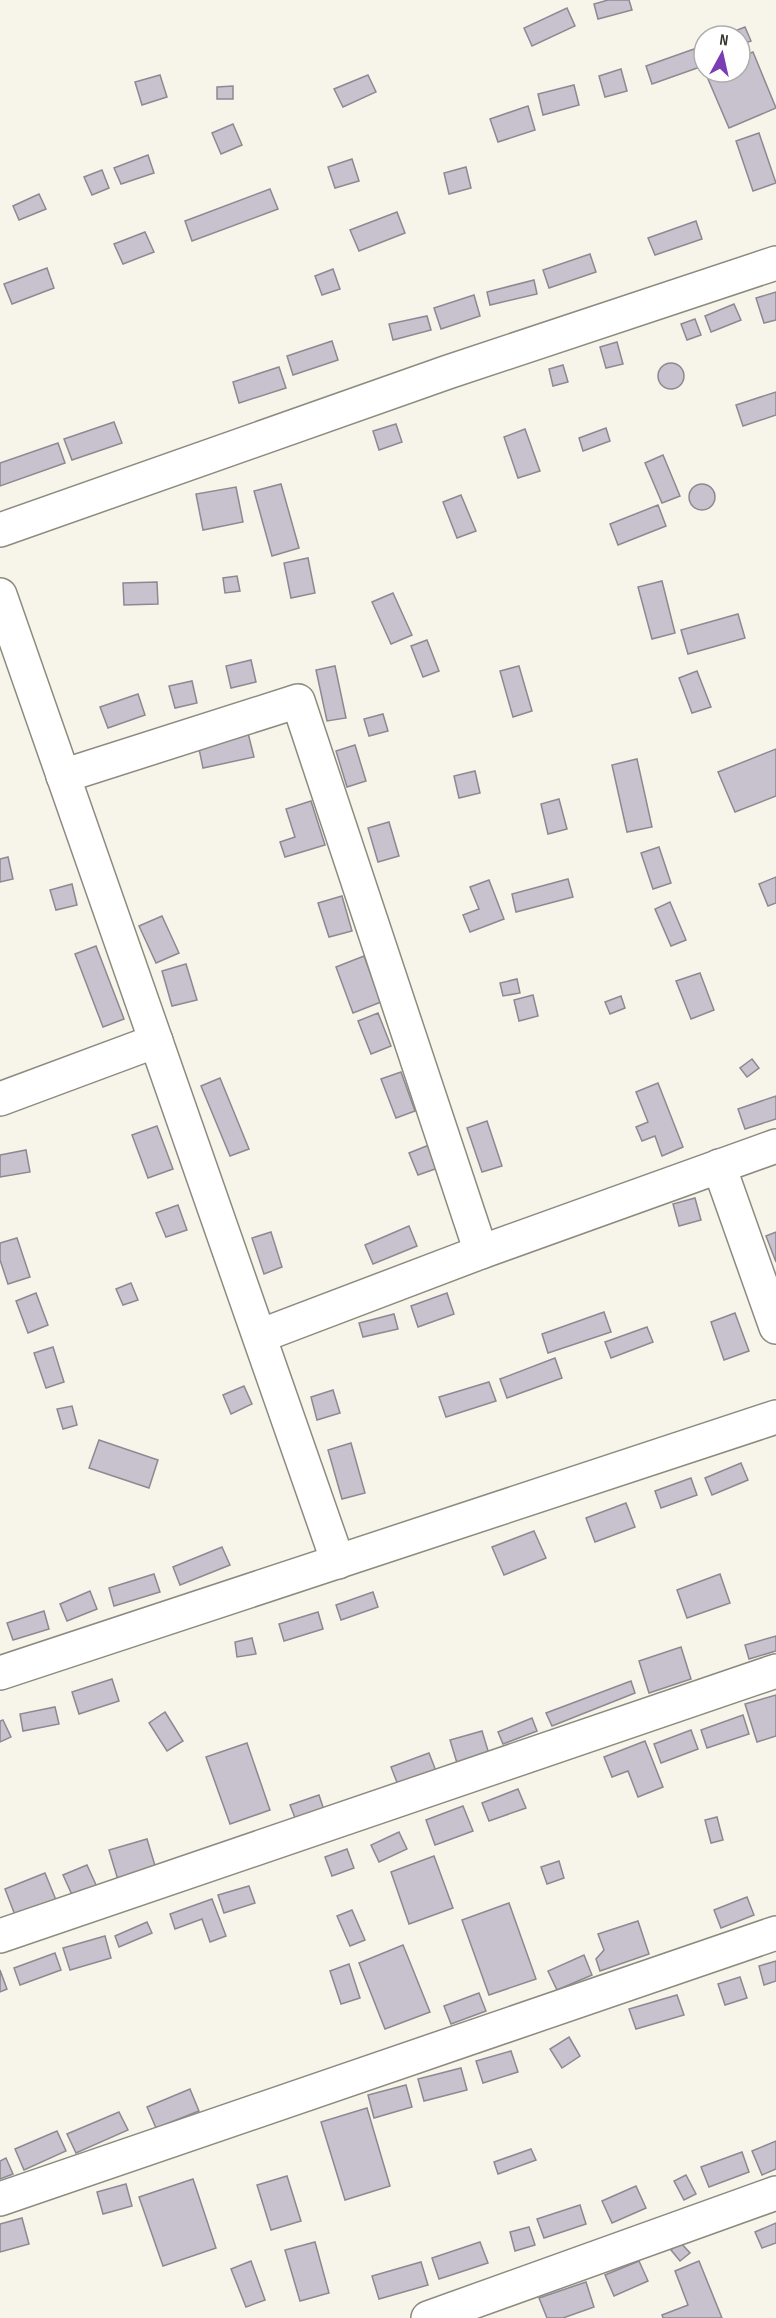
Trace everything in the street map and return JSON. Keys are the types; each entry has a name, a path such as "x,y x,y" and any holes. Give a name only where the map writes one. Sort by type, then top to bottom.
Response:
{"street":[{"path":"0,530 448,372 776,263"},
{"path":"0,595 338,1562"},
{"path":"63,776 298,701 481,1252"},
{"path":"0,1099 156,1041"},
{"path":"260,1336 481,1252 776,1146"},
{"path":"719,1166 776,1327"},
{"path":"0,1673 776,1418"},
{"path":"0,1936 776,1671"},
{"path":"0,2199 776,1933"},
{"path":"428,2318 776,2193"}],"building":[{"path":"608,0 629,0 632,10 598,19 594,4"},
{"path":"567,8 575,26 532,46 524,28"},
{"path":"692,50 692,70 652,84 646,66"},
{"path":"752,52 776,108 729,128 710,84 752,84"},
{"path":"621,69 627,91 605,97 599,76"},
{"path":"160,75 167,97 142,105 135,82"},
{"path":"368,75 376,92 343,107 334,89"},
{"path":"574,85 579,105 543,115 538,94"},
{"path":"233,86 233,99 217,99 217,87"},
{"path":"528,106 535,130 498,142 490,119"},
{"path":"233,124 242,145 221,154 212,133"},
{"path":"759,133 776,183 753,191 736,141"},
{"path":"148,155 154,173 121,184 114,168"},
{"path":"352,159 359,181 335,188 328,167"},
{"path":"466,167 471,188 449,194 444,173"},
{"path":"102,170 109,188 92,195 84,177"},
{"path":"270,189 278,209 192,241 185,221"},
{"path":"39,194 46,209 19,220 13,206"},
{"path":"397,212 405,233 359,251 350,230"},
{"path":"696,221 702,239 655,255 648,238"},
{"path":"145,232 154,252 123,264 114,244"},
{"path":"590,254 596,272 549,288 543,270"},
{"path":"47,268 54,288 12,304 4,284"},
{"path":"333,269 340,289 322,295 315,276"},
{"path":"534,280 537,294 490,305 487,292"},
{"path":"776,292 776,320 764,323 756,298"},
{"path":"474,295 480,316 441,329 434,308"},
{"path":"734,304 741,320 711,332 705,316"},
{"path":"427,316 431,330 393,340 389,324"},
{"path":"695,319 701,335 687,340 681,324"},
{"path":"332,341 338,360 293,375 287,356"},
{"path":"617,342 623,364 606,368 600,347"},
{"path":"671,363 680,367 684,376 680,385 671,389 662,385 658,376 662,367"},
{"path":"563,365 568,382 553,386 549,369"},
{"path":"279,367 286,388 239,403 233,382"},
{"path":"776,392 776,415 743,426 736,405"},
{"path":"114,422 122,443 72,460 64,439"},
{"path":"396,424 402,442 379,450 373,431"},
{"path":"606,428 610,441 583,451 579,438"},
{"path":"525,429 540,471 518,478 504,437"},
{"path":"58,443 65,463 0,486 0,463"},
{"path":"663,455 680,496 662,503 645,463"},
{"path":"281,484 299,548 272,556 254,491"},
{"path":"702,484 711,488 715,497 711,506 702,510 693,506 689,497 693,488"},
{"path":"236,487 243,522 203,530 196,494"},
{"path":"461,495 476,531 457,538 443,502"},
{"path":"658,505 666,526 618,545 610,524"},
{"path":"308,558 315,593 291,598 284,563"},
{"path":"237,576 240,591 225,593 223,578"},
{"path":"662,581 675,633 652,639 638,587"},
{"path":"157,582 158,604 124,605 123,583"},
{"path":"393,593 412,635 391,644 372,602"},
{"path":"738,614 745,638 688,654 681,630"},
{"path":"427,640 439,671 423,677 411,646"},
{"path":"251,660 256,682 231,688 226,666"},
{"path":"335,666 346,718 327,721 316,670"},
{"path":"519,666 532,711 513,717 500,671"},
{"path":"697,671 711,707 692,713 679,678"},
{"path":"192,681 197,703 175,708 169,686"},
{"path":"138,694 145,715 108,728 100,707"},
{"path":"383,714 388,731 369,736 364,719"},
{"path":"248,733 254,757 203,768 198,744"},
{"path":"355,745 366,781 347,787 336,751"},
{"path":"776,749 776,796 735,812 718,772"},
{"path":"637,759 652,827 627,832 612,765"},
{"path":"475,771 480,793 459,798 454,776"},
{"path":"559,799 567,829 548,834 541,804"},
{"path":"311,801 325,845 285,857 280,842 295,837 286,809"},
{"path":"389,822 399,856 378,862 368,828"},
{"path":"659,847 671,883 653,889 641,853"},
{"path":"8,857 13,879 0,882 0,859"},
{"path":"776,877 776,903 768,906 759,884"},
{"path":"568,879 573,897 516,912 512,894"},
{"path":"489,880 504,919 470,932 463,915 479,909 470,887"},
{"path":"72,884 77,905 56,910 50,890"},
{"path":"342,896 352,931 329,937 318,903"},
{"path":"670,902 686,940 671,946 655,909"},
{"path":"162,916 179,953 156,963 139,926"},
{"path":"96,946 124,1019 103,1027 75,954"},
{"path":"364,956 381,1002 353,1013 336,967"},
{"path":"186,964 197,1000 172,1006 162,971"},
{"path":"700,973 714,1010 691,1019 676,981"},
{"path":"517,979 520,993 503,996 500,983"},
{"path":"533,995 538,1016 519,1021 514,1000"},
{"path":"621,996 625,1008 610,1014 605,1002"},
{"path":"378,1013 391,1046 371,1054 358,1021"},
{"path":"752,1059 759,1068 747,1077 740,1068"},
{"path":"401,1072 415,1111 396,1118 381,1079"},
{"path":"220,1078 249,1149 230,1156 201,1086"},
{"path":"658,1083 683,1147 662,1156 655,1136 642,1141 636,1127 648,1122 636,1092"},
{"path":"776,1096 776,1119 745,1129 738,1109"},
{"path":"487,1121 502,1166 482,1172 467,1128"},
{"path":"157,1126 173,1169 148,1178 132,1135"},
{"path":"429,1145 438,1168 418,1175 409,1153"},
{"path":"26,1150 30,1172 0,1177 0,1155"},
{"path":"695,1198 701,1220 679,1226 673,1204"},
{"path":"178,1205 187,1230 166,1237 156,1213"},
{"path":"409,1226 417,1246 373,1264 365,1245"},
{"path":"271,1232 282,1267 264,1274 252,1238"},
{"path":"776,1232 776,1262 766,1236"},
{"path":"17,1238 30,1277 8,1284 0,1260 0,1243"},
{"path":"131,1283 138,1300 123,1305 116,1289"},
{"path":"36,1293 48,1325 28,1333 16,1301"},
{"path":"447,1293 454,1314 418,1327 411,1306"},
{"path":"604,1312 611,1332 548,1353 542,1334"},
{"path":"735,1313 749,1351 724,1360 711,1322"},
{"path":"394,1314 398,1329 363,1337 359,1323"},
{"path":"647,1327 653,1342 611,1358 605,1342"},
{"path":"53,1347 64,1382 46,1388 34,1353"},
{"path":"555,1358 562,1378 507,1398 500,1379"},
{"path":"489,1382 496,1401 446,1417 439,1397"},
{"path":"244,1386 252,1404 231,1414 223,1395"},
{"path":"333,1390 340,1413 317,1420 311,1397"},
{"path":"72,1406 77,1425 63,1429 57,1409"},
{"path":"99,1440 158,1460 149,1488 89,1468"},
{"path":"351,1443 365,1493 342,1499 328,1450"},
{"path":"741,1463 748,1480 712,1495 705,1478"},
{"path":"691,1478 697,1495 661,1508 655,1491"},
{"path":"626,1503 635,1527 595,1542 586,1518"},
{"path":"534,1531 546,1558 504,1575 492,1547"},
{"path":"222,1547 230,1565 180,1585 173,1567"},
{"path":"154,1574 160,1592 114,1606 109,1588"},
{"path":"720,1574 730,1603 687,1618 677,1590"},
{"path":"90,1591 97,1609 67,1621 60,1604"},
{"path":"373,1592 378,1607 341,1620 336,1605"},
{"path":"44,1611 49,1629 13,1640 7,1623"},
{"path":"318,1612 323,1629 284,1641 279,1624"},
{"path":"776,1636 776,1651 749,1659 745,1645"},
{"path":"252,1638 256,1654 237,1657 235,1642"},
{"path":"681,1647 691,1679 649,1693 639,1661"},
{"path":"112,1679 119,1701 79,1714 72,1692"},
{"path":"631,1681 635,1693 552,1726 546,1713"},
{"path":"776,1695 776,1736 757,1742 745,1704"},
{"path":"55,1707 59,1724 23,1731 20,1714"},
{"path":"165,1712 183,1741 167,1751 149,1723"},
{"path":"743,1715 749,1734 707,1748 701,1730"},
{"path":"532,1718 537,1731 503,1744 498,1732"},
{"path":"3,1720 11,1737 0,1742 0,1721"},
{"path":"691,1730 698,1749 661,1763 654,1744"},
{"path":"482,1731 489,1754 457,1763 450,1740"},
{"path":"645,1741 663,1787 638,1797 628,1771 612,1777 604,1757"},
{"path":"247,1743 270,1810 230,1824 206,1757"},
{"path":"429,1753 436,1771 398,1785 391,1767"},
{"path":"518,1789 526,1808 489,1821 482,1803"},
{"path":"319,1795 325,1813 297,1823 290,1805"},
{"path":"463,1806 473,1831 435,1845 426,1820"},
{"path":"717,1817 723,1840 711,1843 705,1820"},
{"path":"399,1832 407,1849 379,1862 371,1845"},
{"path":"147,1839 156,1869 118,1880 109,1850"},
{"path":"347,1849 354,1868 332,1876 325,1857"},
{"path":"434,1856 453,1908 409,1924 391,1872"},
{"path":"559,1861 564,1878 547,1884 541,1867"},
{"path":"87,1865 97,1887 73,1897 63,1875"},
{"path":"45,1873 56,1900 15,1915 5,1889"},
{"path":"249,1886 255,1903 224,1913 218,1895"},
{"path":"747,1897 754,1915 721,1928 714,1910"},
{"path":"212,1899 226,1936 210,1942 202,1919 175,1929 170,1914"},
{"path":"509,1903 536,1979 489,1995 462,1920"},
{"path":"352,1910 365,1940 350,1946 337,1916"},
{"path":"638,1921 649,1954 600,1971 596,1959 604,1950 598,1934"},
{"path":"147,1922 152,1933 119,1947 115,1936"},
{"path":"105,1936 111,1958 70,1970 63,1948"},
{"path":"403,1945 430,2012 385,2029 359,1963"},
{"path":"55,1953 61,1970 20,1985 14,1968"},
{"path":"584,1955 592,1975 557,1990 548,1971"},
{"path":"776,1961 776,1981 764,1985 759,1966"},
{"path":"349,1964 360,1998 341,2004 330,1971"},
{"path":"0,1970 7,1989 0,1992"},
{"path":"740,1977 747,1998 725,2005 718,1984"},
{"path":"479,1993 486,2011 451,2024 444,2006"},
{"path":"677,1995 684,2015 636,2029 629,2009"},
{"path":"569,2037 580,2056 562,2068 550,2049"},
{"path":"511,2051 518,2072 483,2083 476,2061"},
{"path":"461,2068 467,2090 424,2101 418,2079"},
{"path":"406,2085 412,2107 374,2118 368,2095"},
{"path":"190,2089 199,2111 156,2128 147,2107"},
{"path":"367,2108 390,2186 345,2200 321,2122"},
{"path":"119,2112 128,2130 76,2153 67,2134"},
{"path":"57,2131 66,2151 24,2170 15,2149"},
{"path":"776,2141 776,2169 762,2175 752,2151"},
{"path":"531,2149 536,2160 498,2174 494,2162"},
{"path":"742,2152 749,2172 709,2187 701,2167"},
{"path":"6,2158 13,2174 0,2179 0,2161"},
{"path":"686,2175 696,2194 684,2200 674,2181"},
{"path":"287,2176 301,2221 271,2230 257,2185"},
{"path":"193,2179 216,2248 163,2266 139,2197"},
{"path":"126,2184 132,2206 103,2214 97,2192"},
{"path":"636,2186 646,2208 612,2223 602,2201"},
{"path":"580,2205 586,2224 544,2238 537,2219"},
{"path":"22,2218 29,2244 0,2252 0,2224"},
{"path":"776,2223 776,2243 762,2248 755,2232"},
{"path":"529,2227 535,2245 515,2251 510,2232"},
{"path":"315,2242 329,2293 300,2301 285,2250"},
{"path":"480,2242 488,2263 439,2279 432,2258"},
{"path":"680,2242 690,2253 680,2261 671,2250"},
{"path":"251,2261 265,2300 246,2307 231,2269"},
{"path":"639,2261 648,2281 614,2296 605,2275"},
{"path":"699,2261 722,2318 663,2318 662,2315 688,2305 675,2271"},
{"path":"421,2262 428,2285 379,2299 372,2276"},
{"path":"586,2282 594,2307 563,2318 547,2318 539,2298"}]}
